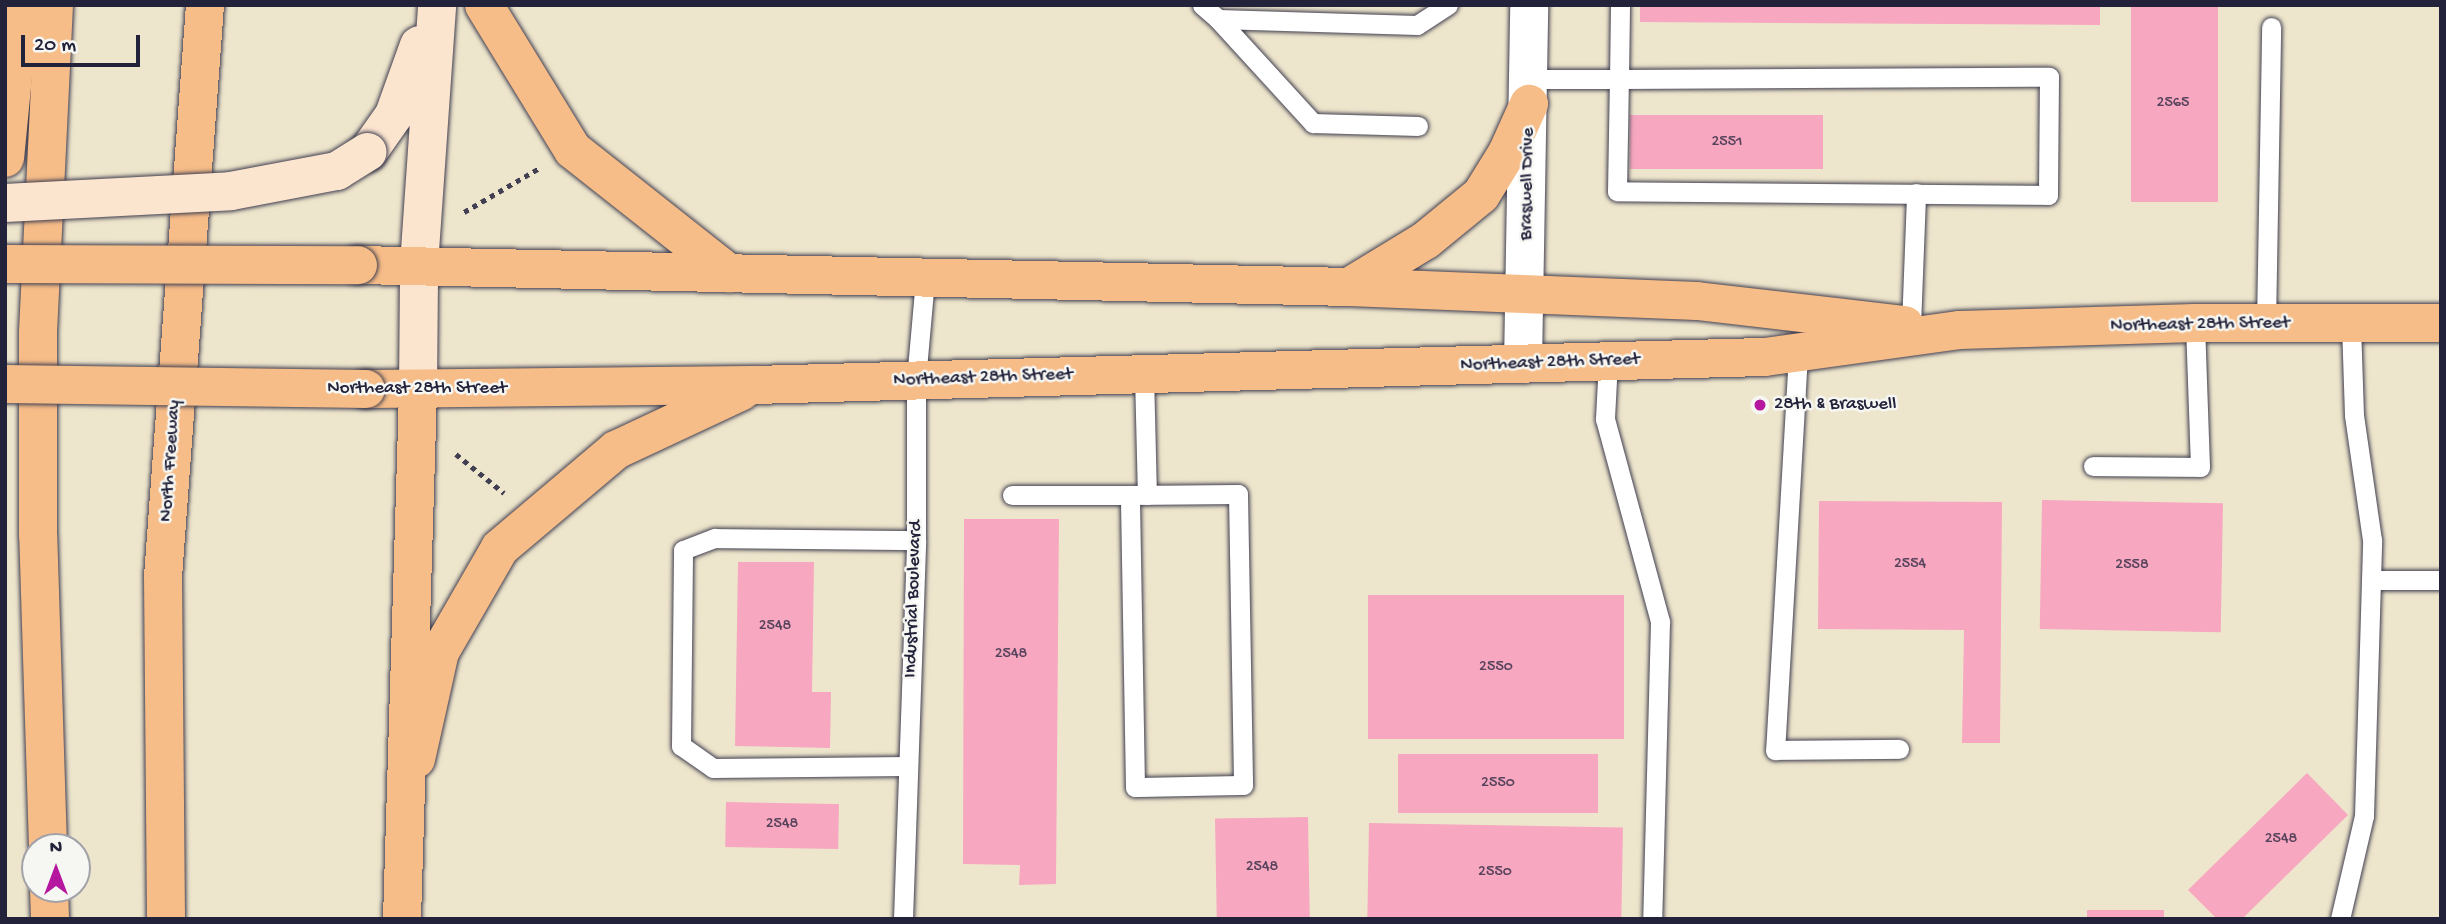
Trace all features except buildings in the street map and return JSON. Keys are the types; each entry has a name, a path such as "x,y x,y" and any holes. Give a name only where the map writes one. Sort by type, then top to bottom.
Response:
{"main road":[{"path":"5,158 20,5"},
{"path":"48,833 38,535 38,332 54,5"},
{"name":"North Freeway","path":"166,919 163,577 205,5"},
{"path":"5,203 231,191 337,171 368,152 408,85 426,5"},
{"path":"402,919 418,391 419,265 437,5"},
{"path":"484,5 573,149 729,273"},
{"path":"1349,287 1426,240 1481,195 1507,153 1529,91"},
{"name":"Northeast 28th Street","path":"5,264 419,265 1349,287 1697,301 1960,330 2195,323 2441,323"},
{"name":"Northeast 28th Street","path":"5,384 418,391 754,385 1798,354 1960,330"},
{"path":"405,806 440,652 500,548 616,450 754,385"}],"street":[{"name":"Braswell Drive","path":"1522,363 1526,295 1529,5"}],"lane":[{"path":"1202,5 1313,123 1418,126"},
{"path":"1217,19 1417,25 1448,5"},
{"path":"1529,91 1619,79 2049,77 2048,195 1617,191 1619,79 1620,5"},
{"path":"2266,324 2271,27"},
{"path":"1912,326 1916,193"},
{"name":"Industrial Boulevard","path":"903,919 916,540 916,380 925,279"},
{"path":"2093,466 2200,467 2195,323"},
{"path":"2340,919 2364,816 2372,540 2354,415 2351,323"},
{"path":"1798,354 1775,750 1899,749"},
{"path":"1608,361 1605,419 1660,622 1652,919"},
{"path":"1012,495 1139,495 1238,494 1243,785 1135,787 1139,495 1144,374"},
{"path":"908,766 713,768 681,747 683,550 715,538 916,540"},
{"path":"2371,580 2441,580"}],"path":[{"path":"454,218 542,167"},
{"path":"445,444 512,500"}],"place":[{"name":"28th & Braswell","path":"1760,405"}]}
